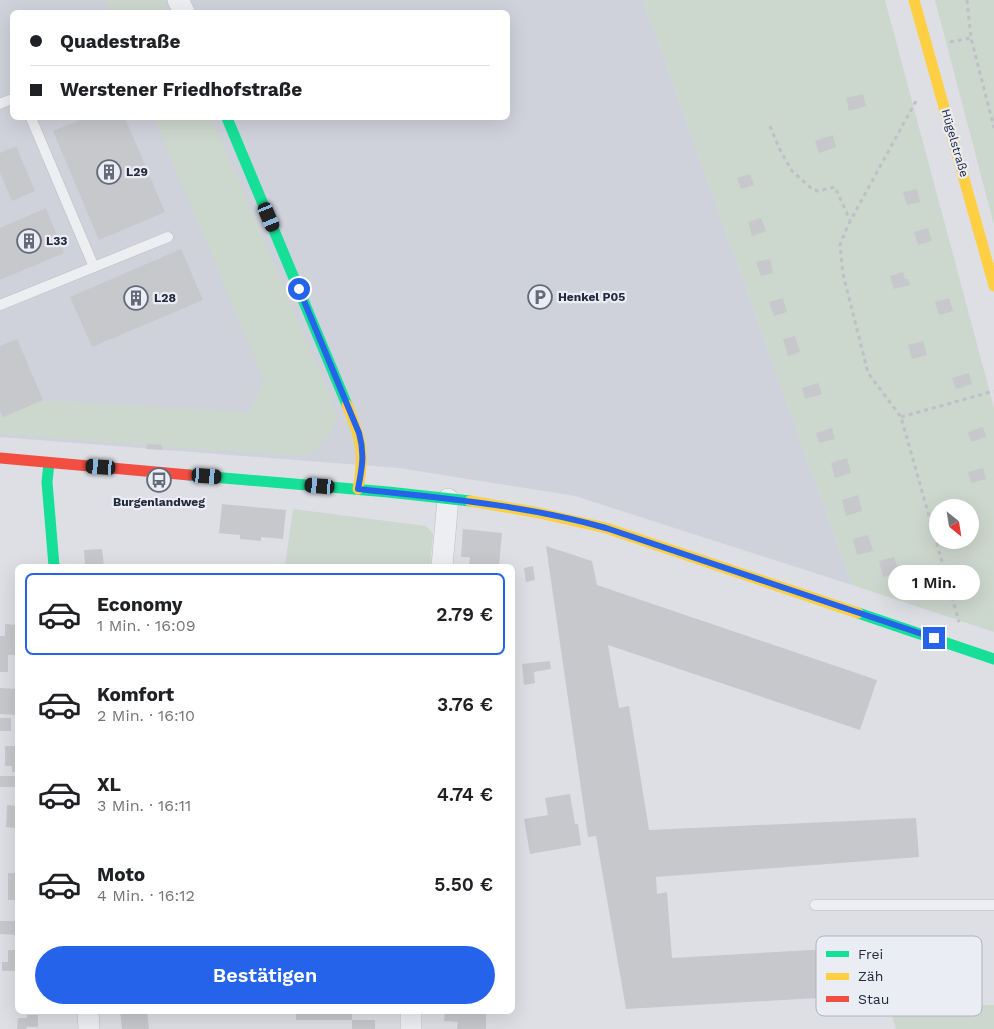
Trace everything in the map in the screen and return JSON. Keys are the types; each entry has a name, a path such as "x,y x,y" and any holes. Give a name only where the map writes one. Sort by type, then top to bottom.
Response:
{"street":[{"name":"Hügelstraße","path":"914,0 994,286"},
{"path":"228,120 359,433 363,448 363,462 358,489"},
{"path":"0,458 358,489 525,509 570,518 606,528 994,659"},
{"path":"49,463 47,482 54,564"},
{"path":"442,564 448,499"},
{"path":"88,1014 89,1029"},
{"path":"411,1014 411,1029"}],"lane":[{"path":"32,120 94,267"},
{"path":"0,305 168,237"},
{"path":"815,905 994,905"}],"path":[{"path":"968,0 971,38 994,128"},
{"path":"951,42 971,38"},
{"path":"935,73 917,100 850,220 840,245 842,274 868,374 901,417 959,621 952,644"},
{"path":"770,126 779,148 792,171 812,189 818,191 836,188 850,220"},
{"path":"901,417 994,391"}],"shaded area":[{"path":"0,0 643,0 852,585 575,496 399,468 0,437"},
{"path":"105,0 163,0 167,10 109,10"},
{"path":"643,0 885,0 994,408 994,632 852,585"},
{"path":"935,0 994,0 994,225"},
{"path":"155,120 213,120 334,405 337,422 328,437 309,455 290,456 0,434 0,416 3,417 43,400 249,412 264,380"},
{"path":"293,509 426,526 433,534 430,564 285,564"},
{"path":"982,1005 994,1005 994,1029 896,1029 892,1016 982,1016"}],"building":[{"path":"863,94 866,106 849,111 846,98"},
{"name":"L29","path":"80,120 126,120 165,212 99,240 53,131"},
{"path":"833,135 836,147 819,153 815,141"},
{"path":"16,146 35,191 12,201 0,173 0,153"},
{"path":"750,174 754,185 741,189 737,178"},
{"path":"917,189 920,202 907,205 903,192"},
{"name":"L33","path":"46,208 64,253 0,280 0,228"},
{"path":"761,218 766,231 752,236 748,222"},
{"path":"928,228 932,241 918,245 914,232"},
{"name":"L28","path":"181,249 203,300 92,347 70,297"},
{"path":"770,259 773,273 761,276 756,262"},
{"path":"903,272 905,279 908,279 910,285 894,289 890,276"},
{"path":"783,298 787,312 774,316 769,302"},
{"path":"949,298 953,311 939,315 935,302"},
{"path":"795,336 800,352 788,356 783,339"},
{"path":"17,339 43,400 3,417 0,411 0,346"},
{"path":"923,341 927,355 912,359 908,345"},
{"path":"969,373 972,384 956,389 952,378"},
{"path":"818,383 822,394 805,399 802,388"},
{"path":"983,427 986,437 971,442 968,432"},
{"path":"832,428 835,439 819,443 816,433"},
{"path":"147,444 162,445 162,450 146,449"},
{"path":"847,458 851,473 835,478 831,463"},
{"path":"983,468 986,479 971,483 968,472"},
{"path":"858,495 862,511 846,516 842,500"},
{"path":"222,504 286,510 283,539 261,537 261,541 240,539 240,535 219,533"},
{"path":"463,529 502,533 499,564 469,564 470,557 461,557"},
{"path":"868,535 873,551 857,555 853,539"},
{"path":"546,546 592,561 597,585 877,680 860,730 608,645 619,708 629,706 649,830 916,818 919,857 656,877 657,894 667,892 672,958 816,950 816,998 626,1009 596,836 588,837"},
{"path":"102,549 104,564 85,564 84,550"},
{"path":"894,557 899,573 883,577 879,561"},
{"path":"533,566 535,580 526,582 524,568"},
{"path":"5,624 15,625 15,655 8,655 8,672 0,672 0,636 5,636"},
{"path":"550,661 551,669 534,672 535,683 524,685 522,664"},
{"path":"0,688 15,689 15,715 0,714"},
{"path":"0,718 11,718 11,731 0,731"},
{"path":"5,746 15,746 15,772 12,772 12,766 5,766"},
{"path":"0,776 15,776 15,787 0,787"},
{"path":"570,794 581,845 530,854 524,819 548,815 545,798"},
{"path":"7,805 15,806 15,828 6,827"},
{"path":"8,873 15,873 15,900 8,900"},
{"path":"0,921 15,921 15,935 0,934"},
{"path":"8,950 15,950 15,971 2,971 2,962 8,962"},
{"path":"120,1014 147,1014 149,1029 122,1029"},
{"path":"296,1014 352,1014 352,1020 296,1020"},
{"path":"445,1014 486,1014 486,1029 457,1029 458,1022 444,1021"},
{"path":"27,1015 38,1015 38,1027 17,1029 18,1018 27,1018"},
{"path":"352,1020 375,1020 375,1029 352,1029"}],"traffic: fast":[{"path":"228,120 347,405"},
{"path":"49,463 47,482 54,564"},
{"path":"189,475 470,501"},
{"path":"858,613 994,659"}],"traffic: slow":[{"path":"914,0 994,286"},
{"path":"347,405 356,427 360,446 361,465 358,489"},
{"path":"470,501 534,512 606,528 858,613"}],"traffic: jam":[{"path":"0,458 189,475"}],"place":[{"name":"L29","path":"109,172"},
{"name":"L33","path":"29,241"},
{"name":"Henkel P05","path":"540,297"},
{"name":"L28","path":"136,298"},
{"name":"Burgenlandweg","path":"159,480"}],"route":[{"path":"299,289 359,433 363,448 363,462 358,489 487,503 570,518 606,528 934,638"}]}
